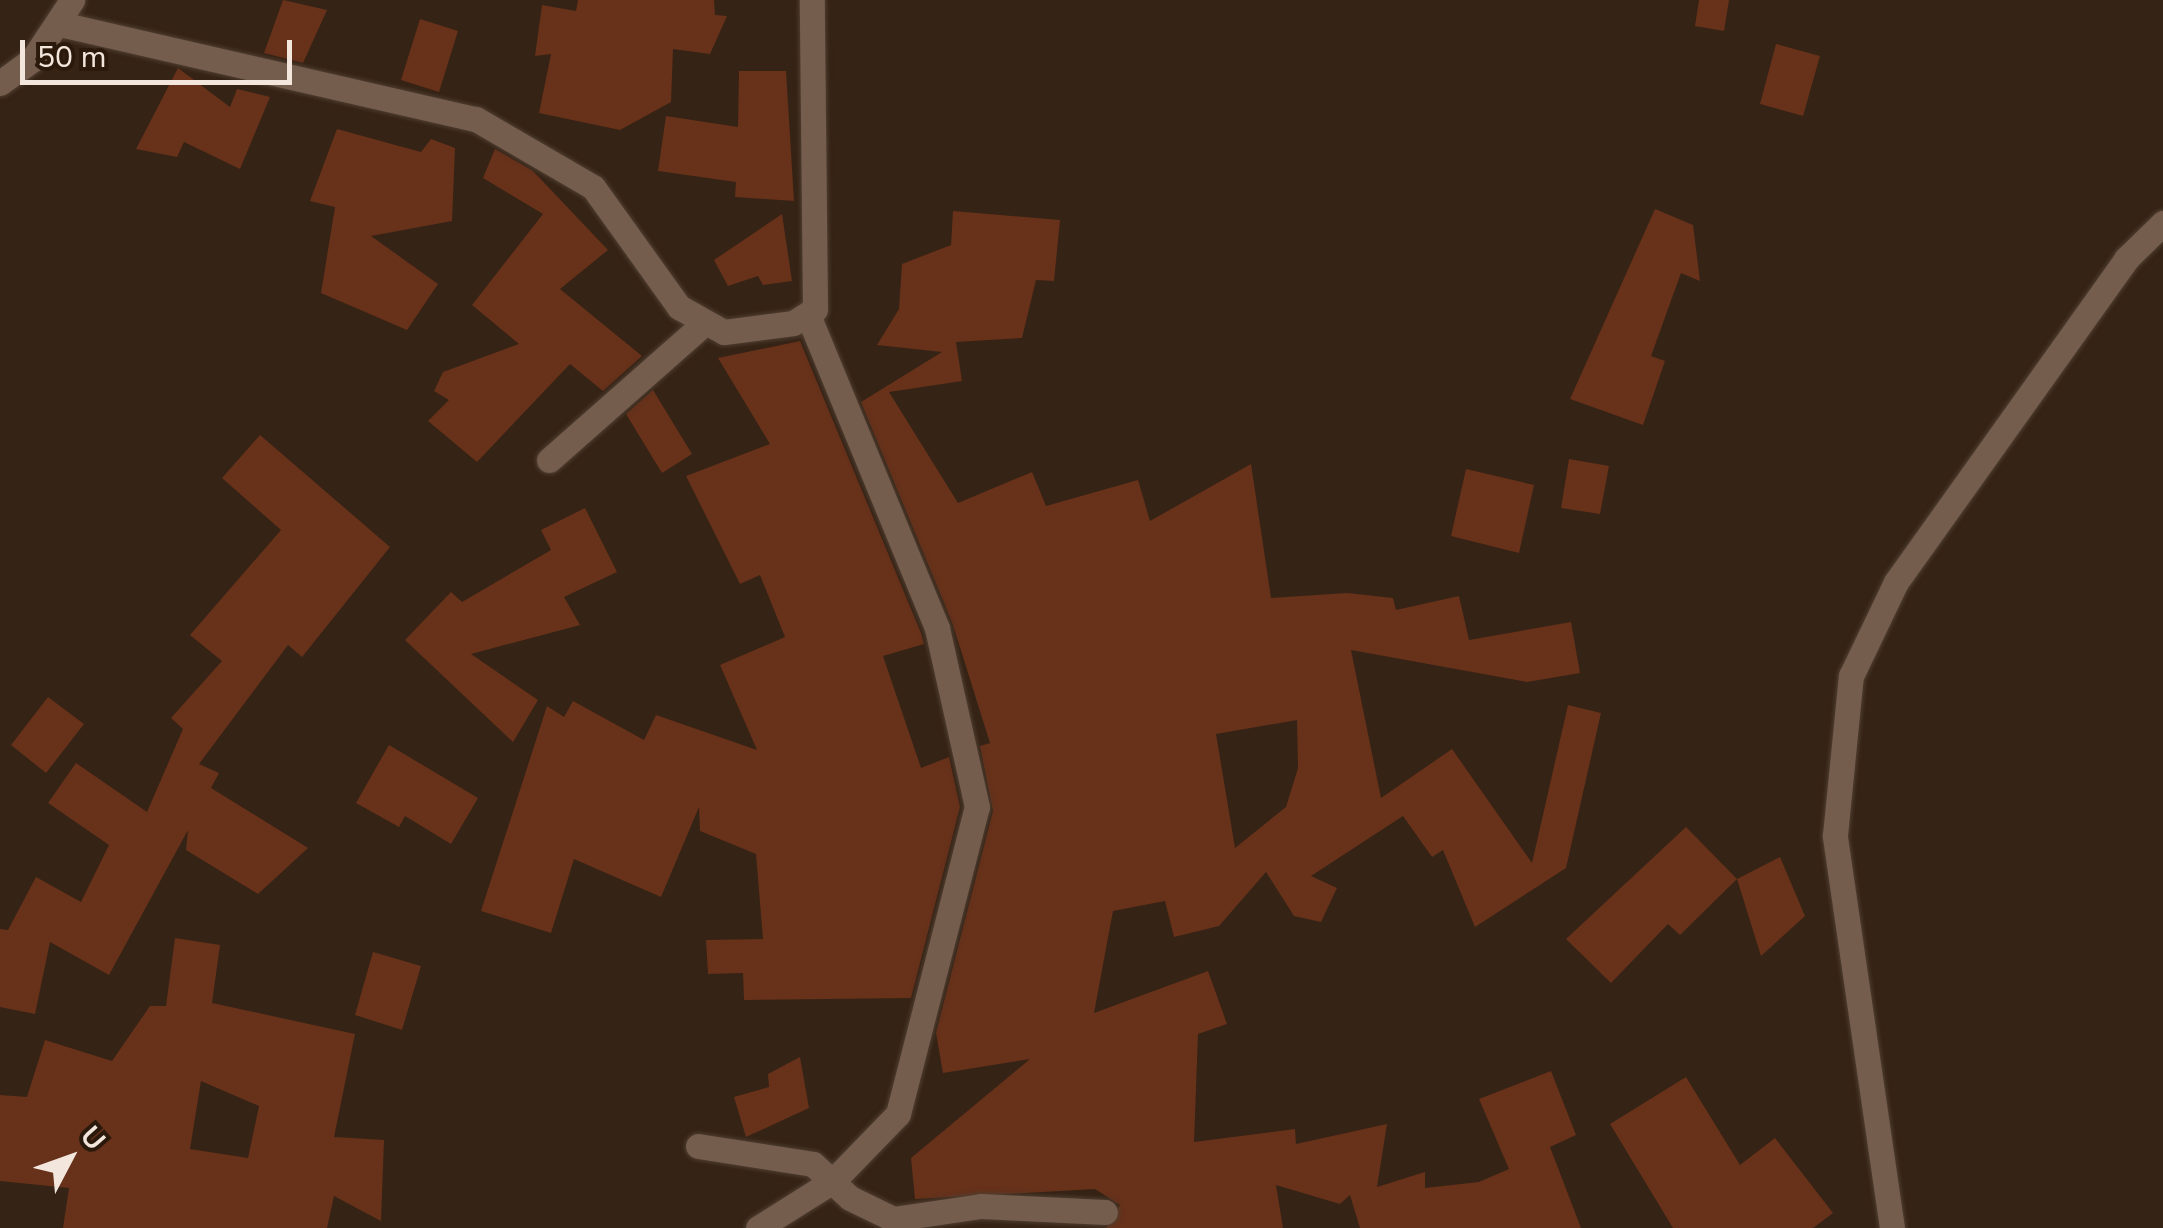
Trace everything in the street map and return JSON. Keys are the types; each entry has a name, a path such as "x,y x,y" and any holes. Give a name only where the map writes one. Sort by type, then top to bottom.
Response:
{"street":[{"path":"0,83 60,24 72,0"},
{"path":"758,1228 833,1181 898,1114 977,807 937,628 809,317 812,0"},
{"path":"60,24 476,119 613,204 679,307 702,325 724,332 809,317"},
{"path":"1892,1228 1835,835 1851,676 1896,582 2126,260 2163,223"},
{"path":"549,460 702,325"},
{"path":"698,1146 794,1158 894,1219 981,1206 1106,1212"}],"building":[{"path":"283,0 327,10 303,63 264,53"},
{"path":"578,0 714,0 715,15 727,16 710,54 673,49 671,102 620,130 539,113 551,54 535,56 542,5 576,11"},
{"path":"1699,0 1729,0 1724,31 1695,26"},
{"path":"420,19 458,31 439,92 401,80"},
{"path":"1776,44 1820,56 1803,116 1760,104"},
{"path":"178,68 230,107 237,89 270,97 240,169 184,142 177,157 136,149"},
{"path":"739,71 786,71 794,201 735,197 736,182 658,171 666,116 738,127"},
{"path":"337,129 421,152 431,139 455,148 452,221 371,236 438,284 407,330 321,293 335,207 310,201"},
{"path":"495,149 533,171 608,250 560,289 642,356 603,391 570,364 477,462 428,421 449,400 434,391 443,372 519,344 472,305 543,214 483,178"},
{"path":"1655,209 1693,225 1700,281 1681,273 1651,356 1665,361 1643,425 1570,399"},
{"path":"953,211 1060,220 1054,281 1036,280 1022,338 956,342 962,381 889,392 958,503 1032,472 1046,506 1138,480 1150,521 1251,464 1271,598 1347,593 1393,598 1396,610 1459,596 1469,640 1571,622 1580,673 1527,682 1351,650 1381,798 1452,749 1532,863 1568,705 1601,713 1566,868 1475,927 1443,850 1432,857 1403,816 1311,876 1337,888 1321,922 1294,916 1266,872 1219,926 1174,937 1165,901 1113,911 1094,1013 1208,971 1227,1024 1198,1034 1194,1142 1295,1129 1296,1144 1387,1124 1377,1187 1425,1172 1425,1188 1479,1182 1509,1169 1479,1099 1551,1071 1576,1135 1550,1147 1581,1228 1360,1228 1350,1195 1340,1204 1276,1185 1283,1228 1106,1228 1120,1205 1095,1189 915,1199 911,1158 1030,1059 943,1073 936,1033 993,811 980,746 990,743 952,622 861,402 942,352 877,345 899,309 902,264 951,245","holes":["1297,720 1298,768 1286,807 1235,848 1216,734"]},
{"path":"782,214 792,281 763,285 758,276 728,286 714,260"},
{"path":"800,341 921,633 924,644 883,656 921,768 949,757 960,807 911,998 744,1000 743,973 708,974 706,940 763,939 756,854 700,831 699,807 661,897 574,859 551,933 481,911 547,706 564,717 573,701 644,740 656,715 757,750 720,665 785,637 760,575 740,584 686,476 770,444 718,358"},
{"path":"653,390 692,454 662,473 626,414"},
{"path":"260,435 390,547 302,657 288,645 199,764 219,773 211,788 308,848 258,894 186,850 188,830 109,975 50,942 35,1014 0,1007 0,929 8,930 36,877 81,902 109,845 48,803 76,763 147,812 183,729 171,718 222,661 190,635 281,530 222,478"},
{"path":"1569,459 1609,466 1600,514 1561,508"},
{"path":"1466,469 1534,485 1519,553 1451,536"},
{"path":"585,508 617,572 564,597 580,625 471,654 538,700 513,742 405,640 451,592 462,602 551,550 541,530"},
{"path":"48,697 84,724 46,773 11,745"},
{"path":"389,745 478,798 451,844 405,816 399,827 356,803"},
{"path":"1686,827 1737,879 1680,935 1668,924 1611,983 1566,939"},
{"path":"1780,857 1805,916 1761,956 1737,879"},
{"path":"175,938 220,945 212,1003 355,1034 334,1137 384,1140 381,1221 334,1196 327,1228 63,1228 69,1188 0,1181 0,1095 27,1097 45,1040 112,1061 150,1006 166,1006","holes":["201,1081 259,1106 248,1158 190,1149"]},
{"path":"373,952 421,966 402,1030 355,1015"},
{"path":"800,1057 809,1108 746,1137 734,1097 769,1087 768,1074"},
{"path":"1686,1077 1740,1165 1775,1138 1833,1213 1813,1228 1673,1228 1610,1124"}]}
